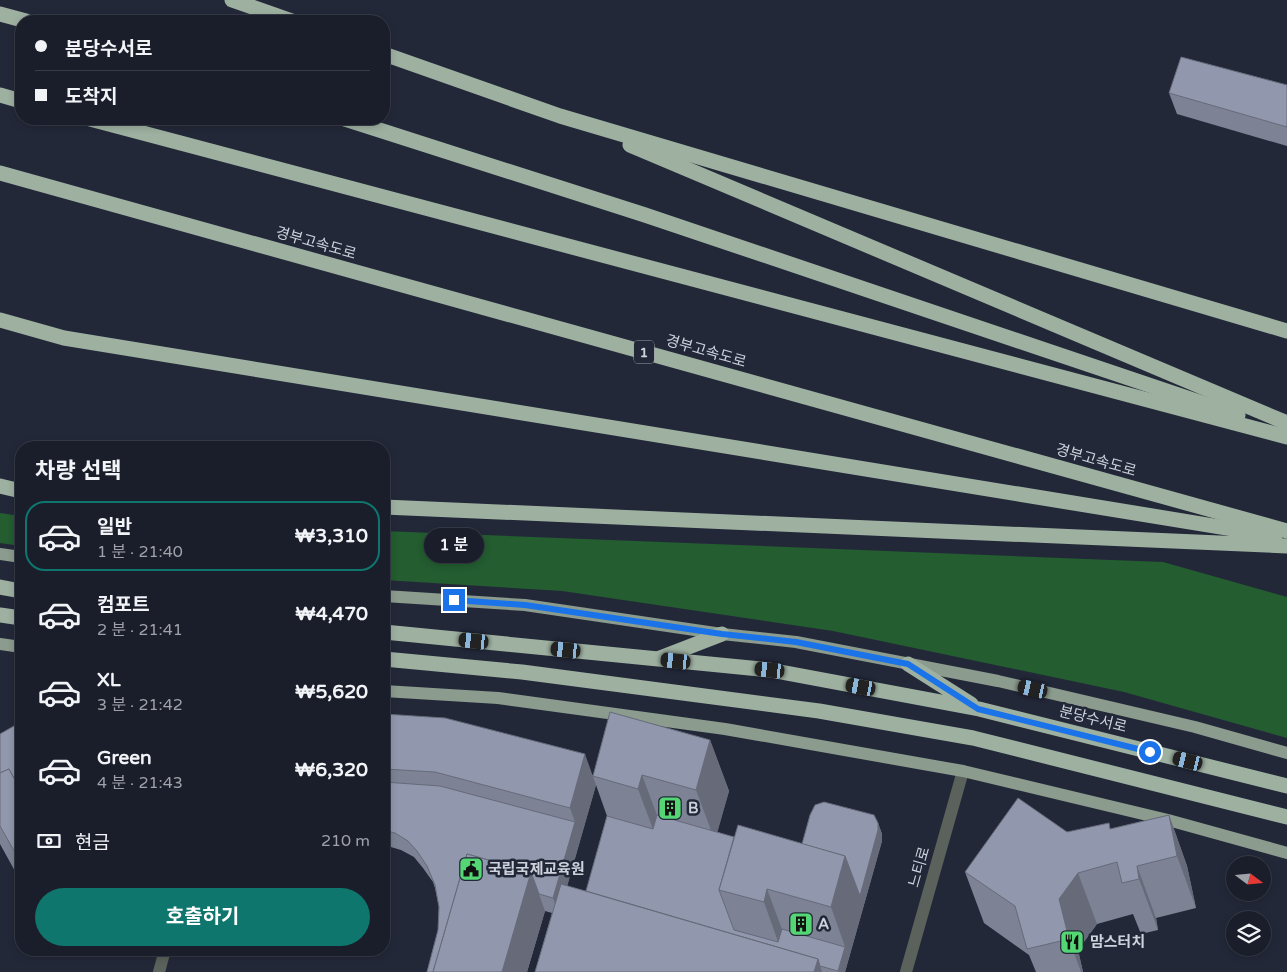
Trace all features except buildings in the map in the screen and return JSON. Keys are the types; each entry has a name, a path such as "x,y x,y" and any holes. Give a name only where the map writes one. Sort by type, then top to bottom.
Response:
{"highway":[{"path":"232,0 275,15"},
{"path":"0,14 15,18"},
{"path":"390,56 560,116 1287,331"},
{"path":"0,95 15,99"},
{"path":"560,116 1287,423"},
{"path":"113,125 1287,437"},
{"path":"364,125 655,219 1287,431"},
{"name":"경부고속도로","path":"0,173 1287,531"},
{"path":"0,320 64,338 1287,538"},
{"path":"0,486 15,490"},
{"path":"390,507 1287,546"},
{"path":"0,587 15,590"},
{"path":"0,615 15,617"},
{"name":"분당수서로","path":"390,633 770,670 978,709 1287,786"},
{"path":"657,659 722,634"},
{"path":"390,660 522,672 809,710 973,738 1287,817"},
{"path":"908,664 978,709"}],"main road":[{"path":"0,554 15,556"},
{"path":"390,596 525,605 722,634 796,642 998,681 1186,725 1287,753"},
{"path":"0,644 15,646"},
{"path":"390,691 498,698 725,729 963,771 1168,820 1287,853"}],"street":[{"name":"느티로","path":"906,972 963,771"},
{"path":"159,972 163,956"}],"green space":[{"path":"0,513 15,515 15,545 0,543"},
{"path":"390,531 1163,562 1287,597 1287,738 1124,692 833,631 562,591 390,580"}],"place":[{"name":"B","path":"670,808"},
{"name":"국립국제교육원","path":"471,869"},
{"name":"A","path":"801,924"},
{"name":"맘스터치","path":"1072,942"}],"route":[{"path":"454,600 525,605 722,634 796,642 908,664 978,709 1150,752"}]}
